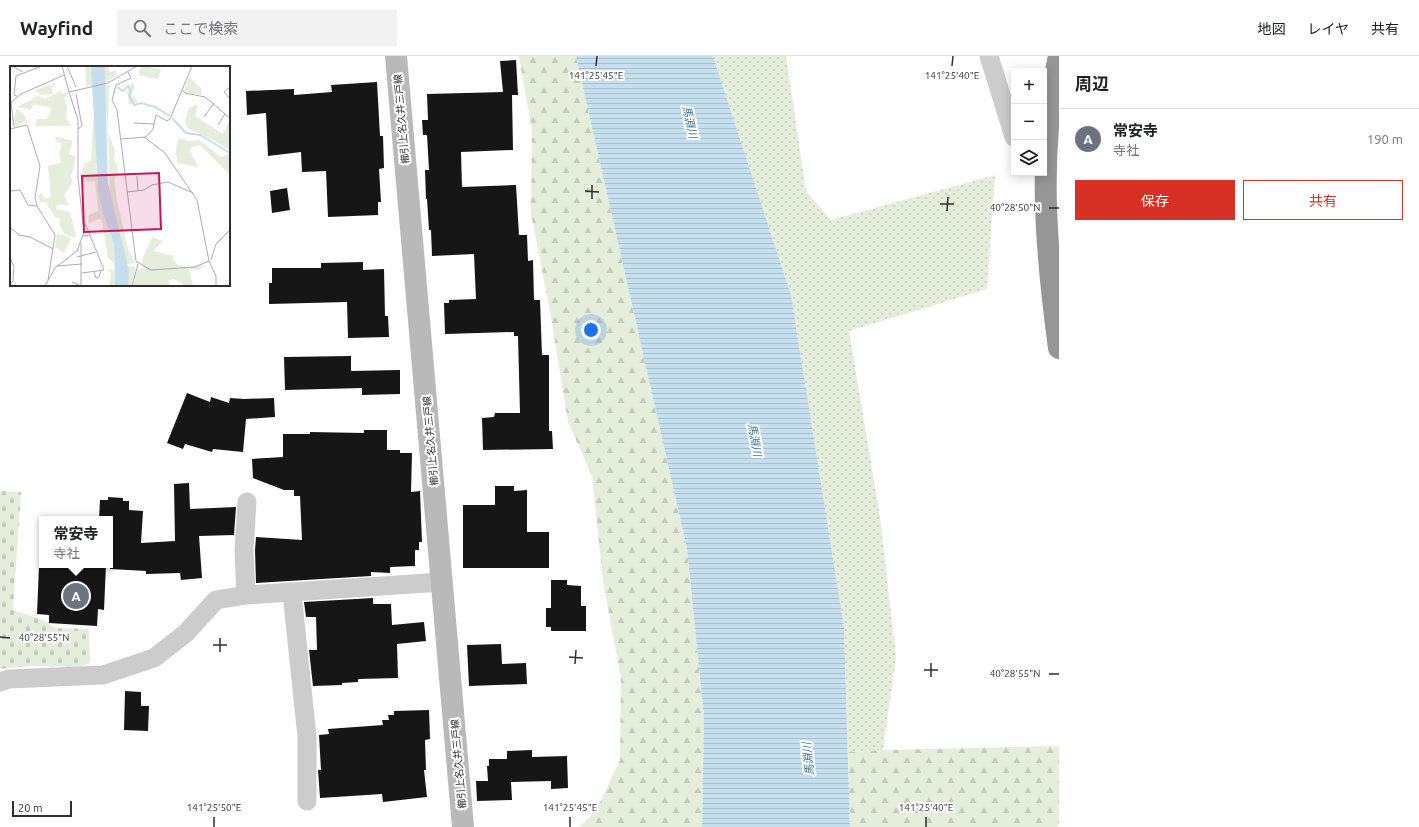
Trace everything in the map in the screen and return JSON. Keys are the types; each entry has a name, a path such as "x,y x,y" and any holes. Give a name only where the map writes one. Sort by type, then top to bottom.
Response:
{"highway":[{"path":"1059,56 1039,179 1046,226 1059,348"}],"main road":[{"name":"櫛引上名久井三戸線","path":"396,56 463,827"}],"street":[{"path":"989,56 1011,127"},
{"path":"246,595 244,550 247,502"},
{"path":"0,682 9,679 104,675 154,658 186,633 216,600 246,595 442,582"},
{"path":"292,593 307,737 307,801"}],"green space":[{"path":"519,56 576,56 687,549 704,717 702,827 579,827 596,811 620,760 621,678 603,581 592,476 568,422 550,311 531,213 532,131"},
{"path":"713,56 786,56 806,191 831,220 995,175 987,289 849,331 880,517 896,657 883,750 848,752 844,627 791,295"},
{"path":"0,491 21,492 13,610 43,620 56,628 89,629 90,663 79,667 30,666 0,669"},
{"path":"1059,746 1059,824 1056,827 850,827 848,752"}],"water":[{"name":"馬淵川","path":"576,56 713,56 791,295 844,627 850,827 702,827 704,717 687,549"}],"building":[{"path":"516,60 518,95 512,95 513,150 461,152 462,187 516,185 519,235 527,235 528,261 533,260 534,300 540,300 542,355 549,355 549,431 552,431 553,449 483,450 482,418 494,417 495,413 520,413 518,336 514,336 514,332 445,334 444,303 449,303 449,300 476,299 474,254 432,256 431,230 429,230 426,199 425,170 429,170 427,135 423,135 422,120 428,120 427,94 503,92 500,61"},
{"path":"377,82 380,136 383,136 384,168 379,169 381,202 378,202 378,215 328,217 326,171 302,172 301,152 268,156 266,113 247,115 246,91 294,89 294,95 332,92 331,85"},
{"path":"287,188 290,210 272,213 270,191"},
{"path":"363,262 363,270 384,269 385,316 388,316 389,337 348,338 347,302 269,304 269,283 272,283 272,268 321,268 321,263"},
{"path":"351,356 351,371 400,370 400,394 362,395 362,388 285,390 284,357"},
{"path":"187,393 210,402 211,397 229,403 230,398 274,398 275,417 246,419 243,452 213,449 212,452 185,444 183,449 167,443"},
{"path":"364,430 387,430 387,450 400,450 400,453 412,453 411,492 420,491 422,542 419,542 419,550 415,550 415,566 390,567 390,573 371,572 371,576 256,583 256,537 302,540 300,496 294,496 294,490 284,490 253,478 252,459 283,457 283,434 310,434 310,432 364,433"},
{"path":"189,483 190,509 236,507 234,535 199,536 202,578 181,580 180,573 146,574 146,571 110,569 113,568 113,516 99,516 100,500 108,500 108,497 123,498 123,501 129,501 129,510 143,511 141,543 175,541 174,484"},
{"path":"495,486 514,486 514,491 527,490 527,532 549,532 549,568 463,568 463,505 495,505"},
{"path":"39,566 39,568 106,568 104,610 98,609 97,626 49,623 49,615 37,614"},
{"path":"551,580 567,580 567,585 581,586 581,606 586,606 586,631 551,631 551,627 546,627 546,608 551,608"},
{"path":"373,598 373,604 391,604 392,625 424,622 426,641 397,644 398,678 358,679 358,682 342,683 342,685 313,686 309,650 317,650 316,617 306,617 304,602"},
{"path":"501,644 502,664 526,663 527,684 469,686 467,645"},
{"path":"125,691 141,692 141,706 149,706 148,731 124,730"},
{"path":"429,710 430,739 425,740 426,770 424,770 427,797 383,802 382,794 320,798 318,770 321,770 319,735 329,734 328,729 383,725 382,720 389,720 388,715 394,715 394,711"},
{"path":"532,750 532,757 567,756 568,788 551,789 551,781 511,782 512,800 477,801 476,781 488,781 487,766 489,766 489,759 507,759 507,751"}],"place":[{"name":"常安寺","path":"76,596"}]}
